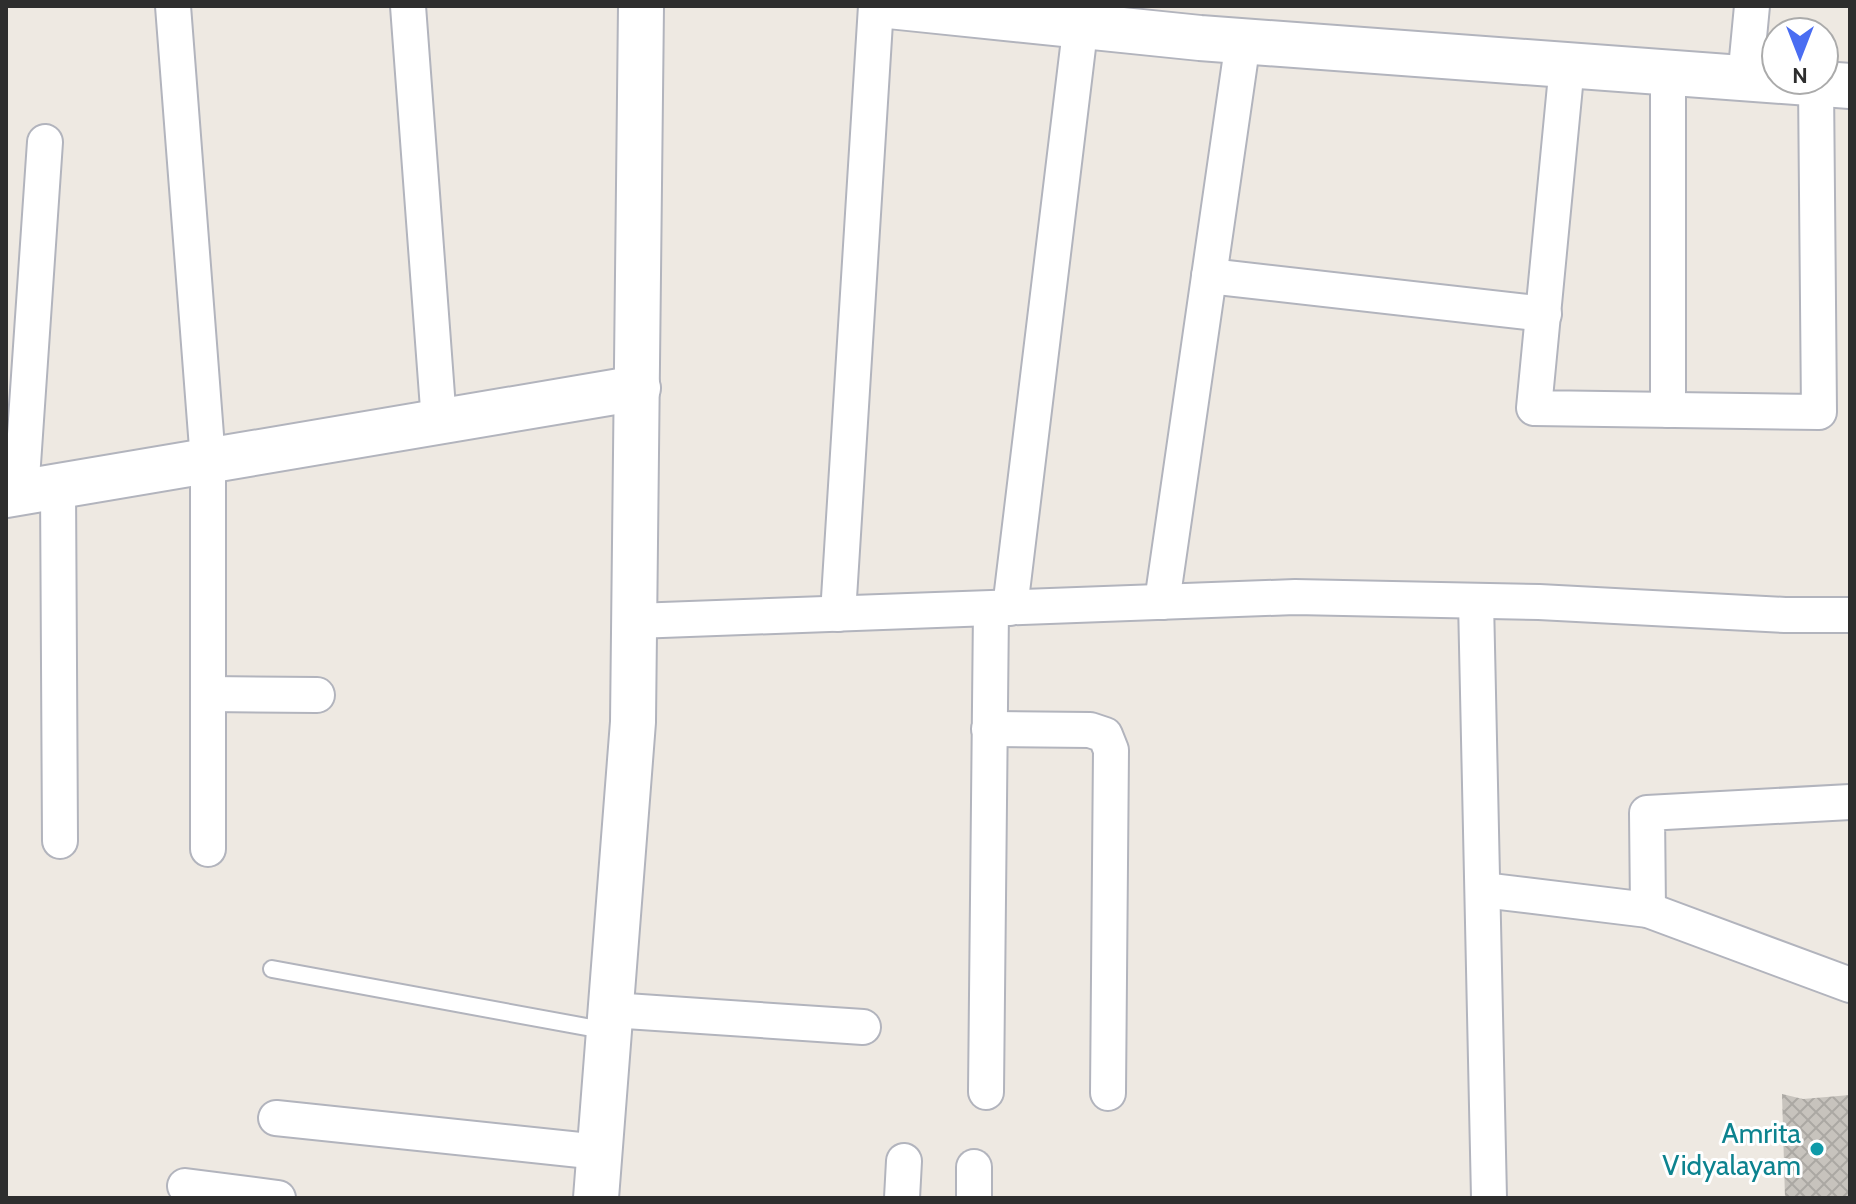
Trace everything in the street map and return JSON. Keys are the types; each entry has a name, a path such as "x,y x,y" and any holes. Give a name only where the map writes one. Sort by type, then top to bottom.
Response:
{"street":[{"path":"173,6 208,461 208,849"},
{"path":"408,6 439,422"},
{"path":"596,1198 633,722 641,6"},
{"path":"838,614 876,6"},
{"path":"889,6 1082,16 1243,41 1760,80"},
{"path":"1745,79 1752,6"},
{"path":"986,1092 989,729 1000,609 1082,16"},
{"path":"1162,602 1243,41"},
{"path":"1567,65 1534,408 1819,412 1833,96"},
{"path":"1668,72 1668,410"},
{"path":"45,142 28,491 60,841"},
{"path":"1209,276 1544,314"},
{"path":"28,491 638,388"},
{"path":"635,621 1295,597 1850,615"},
{"path":"1476,601 1489,1198"},
{"path":"208,694 317,695"},
{"path":"989,729 1090,730 1105,735 1111,750 1108,1093"},
{"path":"1648,910 1647,813 1850,802"},
{"path":"1483,890 1648,910 1850,985"},
{"path":"610,1021 863,1027"},
{"path":"276,1118 599,1152"},
{"path":"902,1198 904,1161"},
{"path":"185,1186 278,1198"}],"lane":[{"path":"272,969 610,1021"}],"building":[{"name":"Amrita Vidyalayam","path":"1782,1094 1803,1099 1850,1095 1850,1198 1785,1198"}],"place":[{"name":"Amrita Vidyalayam","path":"1817,1149"}]}
